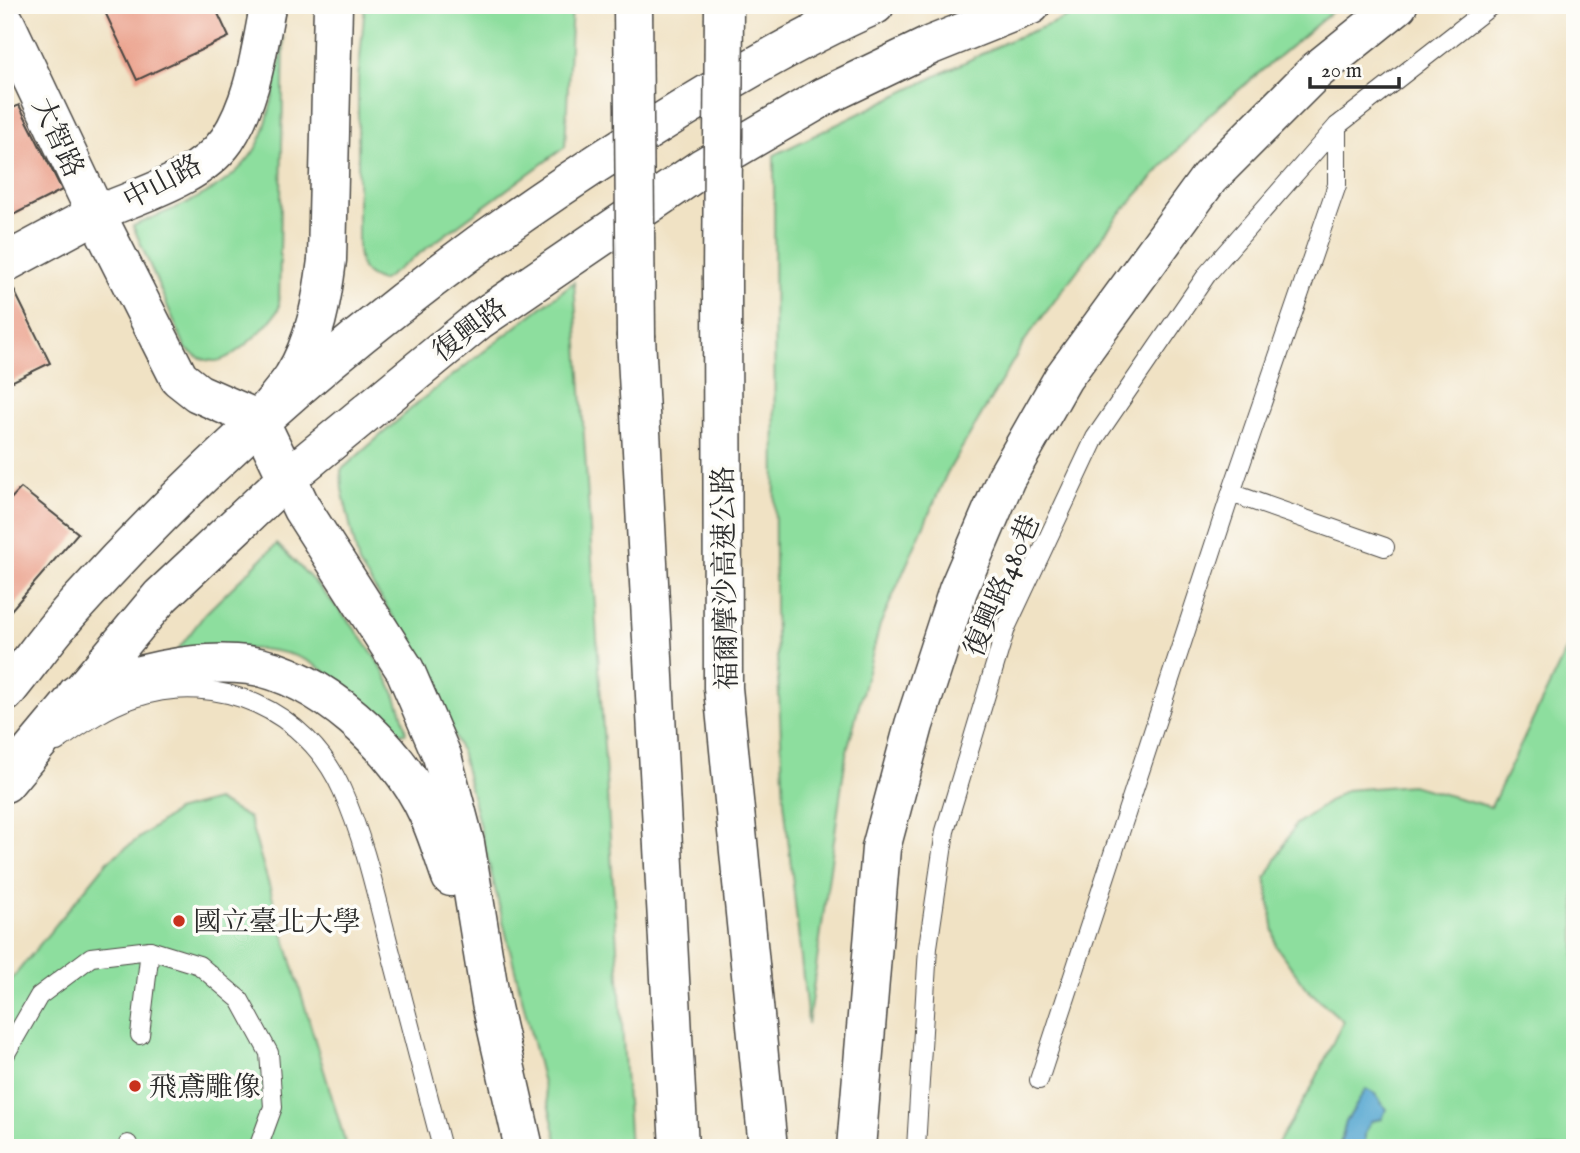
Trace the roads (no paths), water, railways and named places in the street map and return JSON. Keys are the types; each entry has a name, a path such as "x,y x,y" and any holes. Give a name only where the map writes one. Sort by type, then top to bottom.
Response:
{"main road":[{"path":"258,420 293,376 310,340 322,296 327,260 333,5"},
{"path":"633,5 636,337 679,1148"},
{"name":"福爾摩沙高速公路","path":"724,5 723,688 768,1148"},
{"path":"817,31 853,5"},
{"path":"5,693 82,598 154,521 258,420 485,238 697,99 817,31 875,5"},
{"name":"復興路","path":"9,777 161,596 287,478 479,320 702,168 825,96 931,45 1031,5"},
{"path":"856,1148 881,848 914,725 958,590 1006,478 1063,378 1209,178 1316,71 1398,5"},
{"name":"大智路","path":"5,22 96,214 179,378 198,393 258,420"},
{"name":"中山路","path":"5,263 96,214"},
{"path":"258,420 302,509 405,670 442,756 465,843 491,1003 524,1148"},
{"path":"76,694 125,678 179,667 247,665 307,683 371,735 395,761 419,796 446,862 491,1003"}],"street":[{"name":"中山路","path":"96,214 178,178 202,163 226,140 252,83 268,5"}],"lane":[{"name":"復興路480巷","path":"916,1148 929,947 945,831 1006,628 1095,438 1208,273 1337,126 1492,5"},
{"path":"1039,1080 1231,493 1337,185 1337,126"},
{"path":"1231,493 1385,547"},
{"path":"9,777 94,716 136,697 176,690 222,692 257,701 293,723 319,752 342,789 372,883 442,1148"},
{"path":"140,1035 150,950"},
{"path":"5,1055 39,996 91,957 150,950 199,965 240,1000 269,1053 273,1107 258,1148"}],"water":[{"path":"1366,1089 1375,1094 1386,1109 1382,1119 1371,1121 1365,1133 1365,1148 1339,1148 1346,1122"}],"place":[{"name":"國立臺北大學","path":"179,921"},
{"name":"飛鳶雕像","path":"135,1086"}]}
